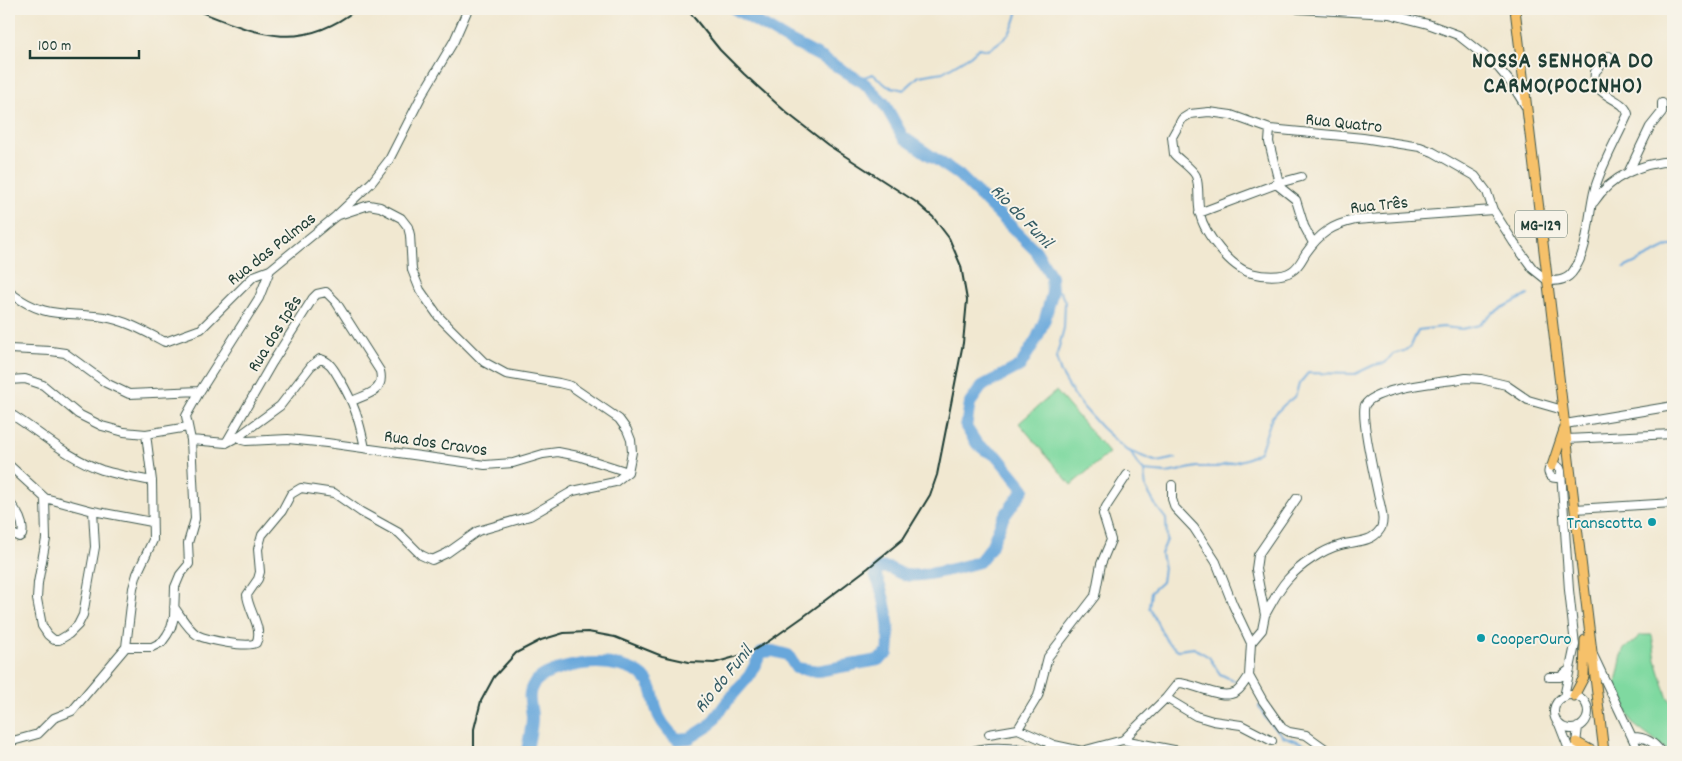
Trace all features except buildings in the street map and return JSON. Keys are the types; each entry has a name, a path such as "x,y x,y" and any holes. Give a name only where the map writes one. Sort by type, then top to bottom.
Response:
{"main road":[{"name":"MG-129","path":"1515,9 1604,752"},
{"path":"1552,466 1565,426"},
{"path":"1576,692 1584,678 1585,605"},
{"path":"1584,668 1598,707"},
{"path":"1576,742 1594,752"}],"street":[{"name":"Rua das Palmas","path":"9,292 32,308 48,313 115,319 148,332 165,342 202,329 254,276 270,270 336,216 372,182 389,160 422,95 454,41 468,9"},
{"path":"1298,9 1389,14 1428,24 1458,35 1496,65 1511,83 1527,109"},
{"path":"1548,282 1565,280 1573,272 1582,257 1591,206 1600,173 1628,114 1621,104 1601,90 1595,81 1595,72 1609,56"},
{"path":"1628,173 1650,128 1662,112 1662,103"},
{"name":"Rua Quatro","path":"1199,213 1196,177 1192,170 1174,154 1172,148 1172,137 1182,119 1196,113 1220,112 1270,129 1420,146 1475,176 1487,192 1493,210 1514,244 1533,269 1548,282"},
{"path":"1270,129 1269,142 1278,183 1296,200 1304,226 1313,243"},
{"path":"1591,206 1603,190 1628,173 1650,165 1673,161"},
{"path":"1199,213 1278,183 1301,177"},
{"path":"174,607 185,623 196,634 213,640 253,645 258,640 258,632 249,608 247,595 258,579 260,572 258,549 262,535 282,511 291,494 301,488 328,492 342,497 362,512 399,533 421,555 432,560 447,553 478,531 530,516 574,491 615,482 628,472 632,452 631,440 624,425 613,414 571,386 506,374 493,368 484,362 439,317 420,290 414,277 410,235 408,227 401,218 380,207 369,205 336,216"},
{"name":"Rua Três","path":"1199,213 1207,231 1229,260 1241,269 1249,272 1285,274 1293,271 1313,243 1332,226 1356,220 1493,210"},
{"path":"126,647 152,648 162,642 171,628 177,582 188,564 188,543 195,519 191,440 186,416 259,298 270,270"},
{"name":"Rua dos Ipês","path":"226,443 299,319 313,298 321,292 326,292 336,302 380,371 381,384 352,401"},
{"path":"9,348 51,350 65,354 106,383 129,394 200,391"},
{"path":"191,440 226,443 238,436 280,406 311,366 320,360 328,362 333,368 352,401 365,448"},
{"path":"1250,643 1262,630 1265,615 1287,580 1306,564 1324,553 1341,545 1368,540 1376,536 1381,529 1383,520 1368,452 1364,410 1369,401 1395,390 1475,378 1506,386 1537,403 1563,410"},
{"path":"9,380 25,379 43,385 78,414 102,426 124,432 146,434 188,428"},
{"path":"1565,426 1673,406"},
{"path":"9,413 49,442 85,462 102,470 152,481"},
{"path":"9,742 38,734 54,718 72,711 126,647 133,588 137,574 153,540 152,481 146,434"},
{"path":"1567,439 1673,434"},
{"name":"Rua dos Cravos","path":"238,436 246,441 288,440 365,448 485,465 513,463 543,454 558,452 578,456 628,472"},
{"path":"9,465 45,498 92,511 152,522"},
{"path":"1552,466 1558,466 1557,476 1562,490 1575,645 1564,697"},
{"path":"1018,730 1038,696 1048,657 1095,596 1101,564 1111,540 1103,514 1127,475"},
{"path":"1172,485 1172,503 1194,528 1216,562 1250,643 1249,676 1282,728 1289,732 1306,735 1327,750"},
{"path":"45,498 46,539 38,582 37,599 42,626 54,640 59,640 69,634 78,625 83,615 95,547 92,511"},
{"path":"1265,615 1256,570 1257,560 1263,546 1297,498"},
{"path":"9,502 20,520 23,533 18,537 9,532"},
{"path":"1575,510 1673,503"},
{"path":"1591,651 1639,752"},
{"path":"1549,677 1560,677 1570,669"},
{"path":"1559,723 1569,729 1578,727 1584,723 1588,712 1584,701 1576,692 1570,669"},
{"path":"1123,740 1166,698 1178,683 1188,683 1214,693 1231,694 1238,691 1249,676"},
{"path":"1570,752 1554,714 1555,706 1564,697 1576,692"},
{"path":"1166,698 1196,716 1213,721 1241,725 1272,741"},
{"path":"1574,752 1578,727"},
{"path":"989,734 1018,730 1054,745 1082,751 1123,740 1184,752"},
{"path":"1633,737 1643,738 1656,746 1661,752"},
{"path":"970,752 978,749 1010,748 1044,752 1054,745"}],"green space":[{"path":"1056,391 1109,453 1071,485 1019,423"},
{"path":"1641,635 1652,635 1656,660 1667,696 1673,704 1673,752 1669,752 1633,724 1615,688 1623,650"}],"waterway":[{"name":"Rio do Funil","path":"527,752 532,722 531,689 544,675 562,668 581,664 603,663 622,666 644,677 652,692 657,713 667,729 677,739 690,738 709,726 749,676 762,652 773,651 788,655 796,668 818,671 878,660 888,653 889,643 885,603 875,574 879,568 887,568 913,576 942,572 979,562 991,547 1003,518 1024,489 997,456 977,444 966,427 970,403 982,386 1020,366 1037,338 1045,319 1052,293 1051,276 1036,251 959,175 903,137 884,103 864,83 735,9"},
{"path":"858,79 873,74 887,86 904,90 919,76 943,72 970,56 979,48 988,50 1005,38 1012,29 1018,9"},
{"path":"1624,268 1669,246 1673,246"},
{"path":"1052,285 1061,293 1065,302 1064,328 1056,358 1061,373 1072,392 1101,427 1126,450 1157,462 1176,458"},
{"path":"1144,471 1167,473 1197,467 1217,467 1246,459 1260,452 1272,417 1295,397 1299,384 1308,373 1355,374 1374,365 1385,363 1393,354 1404,351 1411,346 1418,330 1443,327 1462,329 1479,325 1492,313 1528,295"},
{"path":"1130,451 1144,471 1146,488 1166,519 1167,540 1161,554 1164,568 1162,582 1151,592 1149,607 1167,642 1178,650 1194,648 1209,657 1220,674 1235,681"},
{"path":"1259,706 1266,719 1283,736 1305,744 1316,752"}],"railway":[{"path":"193,9 257,32 296,36 315,32 336,23 357,9"},
{"path":"474,752 474,729 481,701 494,677 516,653 541,640 564,633 588,632 615,637 662,656 689,662 714,663 749,653 803,617 903,539 930,495 937,475 963,343 967,300 961,266 949,238 933,217 916,202 828,145 787,113 720,50 687,9"}],"place":[{"name":"Transcotta","path":"1652,522"},
{"name":"CooperOuro","path":"1481,638"}],"district":[{"name":"NOSSA SENHORA DO CARMO(POCINHO)","path":"1563,72"}]}
